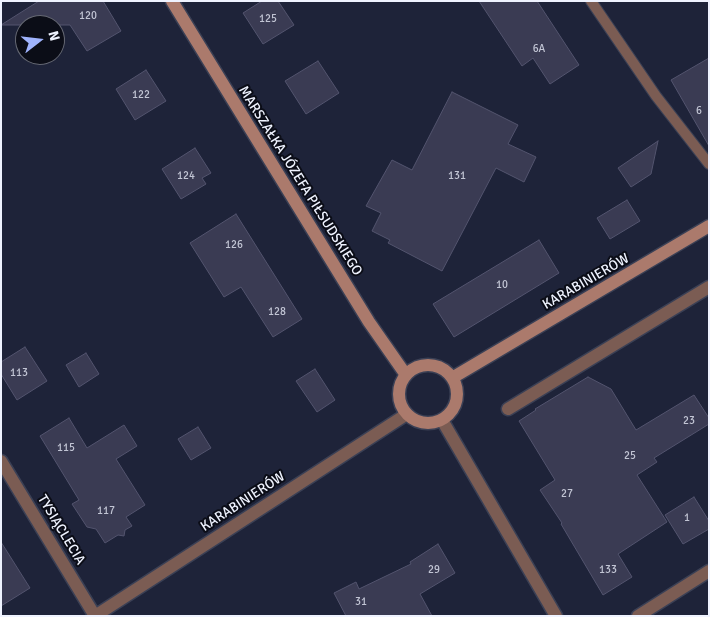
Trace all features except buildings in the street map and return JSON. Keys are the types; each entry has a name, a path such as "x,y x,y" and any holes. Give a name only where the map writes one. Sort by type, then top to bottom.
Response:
{"main road":[{"name":"MARSZAŁKA JÓZEFA PIŁSUDSKIEGO","path":"172,1 369,322 406,375"},
{"name":"KARABINIERÓW","path":"452,378 709,226"},
{"path":"429,365 438,367 446,371 452,378 457,393 456,401 453,408 442,420 427,424 413,419 401,407 399,390 406,375 412,369 429,365"}],"street":[{"path":"508,409 709,287"},
{"name":"KARABINIERÓW","path":"95,616 406,414"},
{"path":"442,420 556,616"},
{"name":"TYSIĄCLECIA","path":"1,461 95,616"},
{"path":"638,616 709,571"}],"lane":[{"path":"591,1 656,96 709,164"}]}
